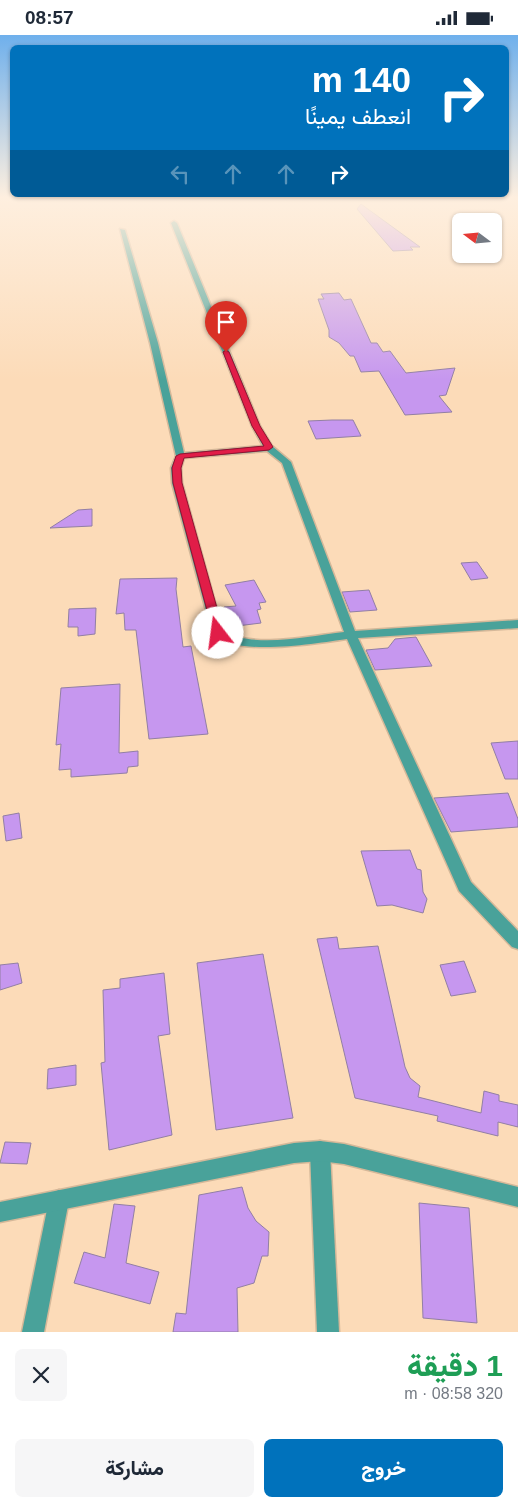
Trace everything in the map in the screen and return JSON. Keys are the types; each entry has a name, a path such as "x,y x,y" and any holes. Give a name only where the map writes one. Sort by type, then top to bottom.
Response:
{"street":[{"path":"130,259 154,343 180,456 176,468 177,483 218,633 224,639 249,644 518,624"},
{"path":"188,259 256,426 269,447 286,462 350,635 465,886 518,942"},
{"path":"180,456 269,447"},
{"path":"320,1151 328,1332"},
{"path":"0,1212 294,1153 320,1151 344,1154 518,1197"},
{"path":"33,1332 59,1200"}],"building":[{"path":"339,293 344,300 351,299 371,343 377,343 383,352 390,351 406,373 455,368 446,395 439,396 452,412 405,415 379,371 361,372 354,356 350,356 339,343 329,337 329,330 318,299 324,299 321,294"},
{"path":"353,420 361,436 316,439 308,421"},
{"path":"92,509 92,526 50,528 78,510"},
{"path":"477,562 488,578 471,580 461,563"},
{"path":"177,578 176,589 183,647 191,646 208,734 149,739 136,630 125,630 124,613 116,614 120,579"},
{"path":"254,580 266,602 259,603 261,609 257,610 261,623 229,627 224,607 236,606 225,585"},
{"path":"369,590 377,610 350,612 342,592"},
{"path":"96,608 95,634 78,636 78,627 68,627 69,609"},
{"path":"416,637 432,666 375,670 366,650 388,648 395,639"},
{"path":"120,684 119,753 138,751 138,766 128,767 127,773 71,777 71,769 59,770 61,744 56,745 61,688"},
{"path":"518,741 518,779 505,779 491,743"},
{"path":"508,793 518,819 518,827 451,832 434,798"},
{"path":"19,813 22,838 6,841 3,816"},
{"path":"410,850 417,869 421,870 423,892 427,899 423,913 392,905 377,906 361,851"},
{"path":"337,937 339,949 378,946 405,1067 410,1078 420,1086 418,1097 481,1113 484,1091 499,1095 499,1101 518,1105 518,1127 498,1122 498,1136 437,1121 438,1116 355,1098 317,939"},
{"path":"263,954 293,1118 216,1130 197,963"},
{"path":"464,961 476,992 451,996 440,965"},
{"path":"18,963 22,983 0,990 0,965"},
{"path":"164,973 170,1034 158,1036 172,1135 109,1150 101,1063 105,1062 103,990 120,988 120,979"},
{"path":"76,1065 76,1085 47,1089 48,1069"},
{"path":"5,1142 31,1143 27,1164 0,1163"},
{"path":"242,1187 248,1208 256,1221 269,1232 268,1256 262,1256 254,1283 237,1288 238,1332 173,1332 176,1313 186,1314 199,1195"},
{"path":"419,1203 469,1208 477,1323 423,1318"},
{"path":"114,1204 135,1206 126,1263 159,1272 150,1304 74,1283 84,1252 105,1258"}],"route":[{"path":"218,633 177,483 176,468 180,456 269,447 256,426 226,352"}]}
